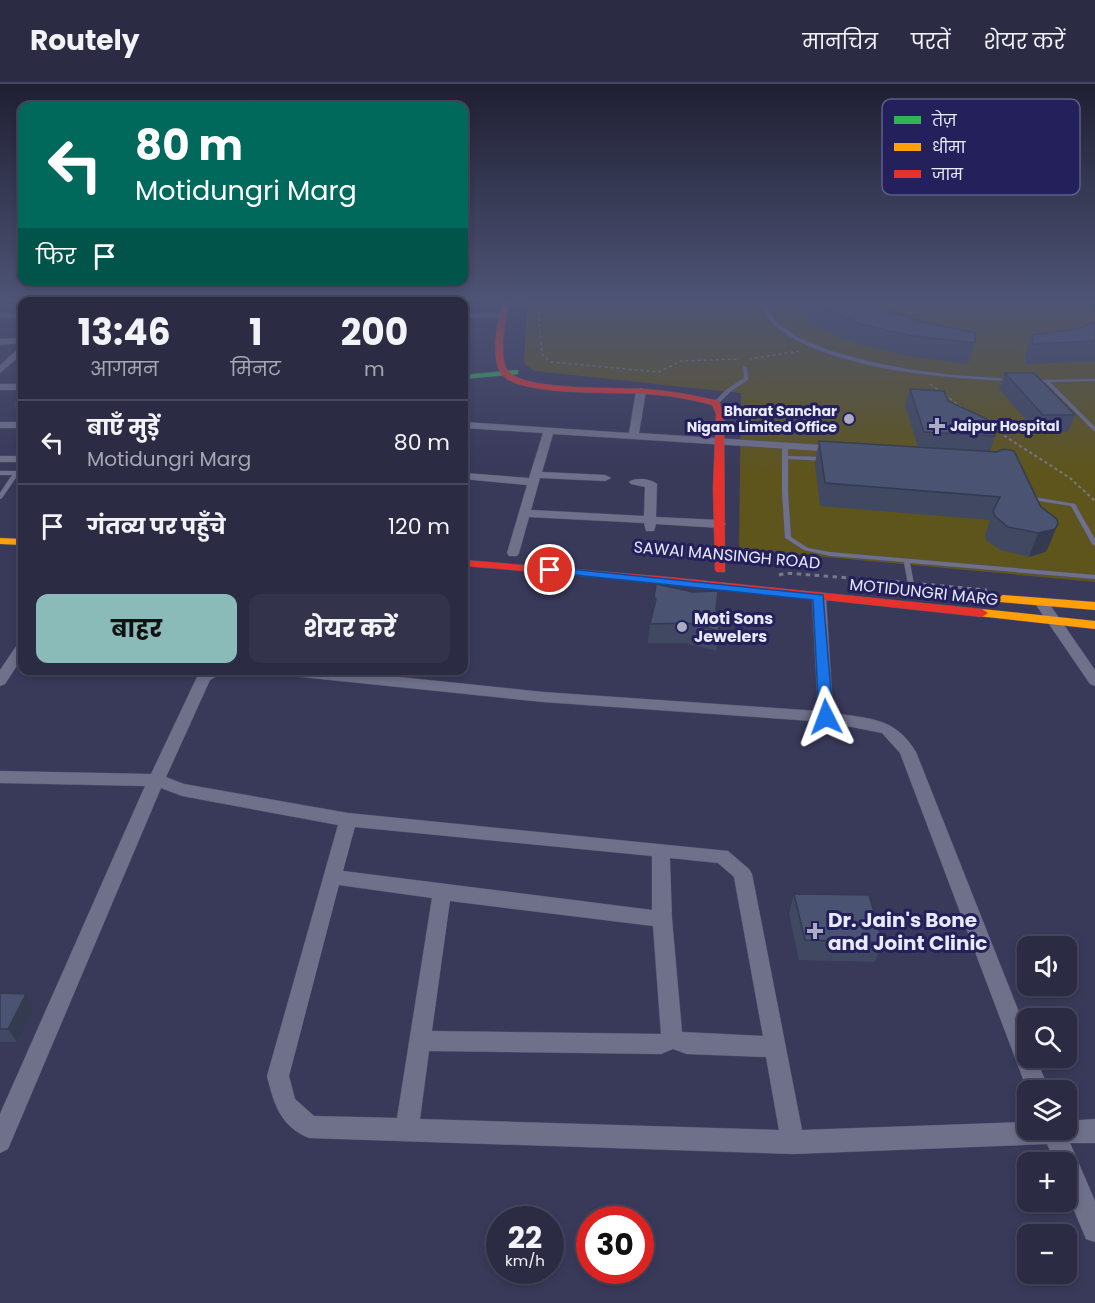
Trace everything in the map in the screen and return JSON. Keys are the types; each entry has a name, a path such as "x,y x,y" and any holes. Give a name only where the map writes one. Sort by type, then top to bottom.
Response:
{"street":[{"path":"0,370 14,357"},
{"path":"510,357 510,373"},
{"path":"468,377 510,373 535,378 692,396 716,404 720,414 718,441 720,524 650,525 525,513"},
{"path":"0,387 18,387"},
{"path":"634,435 641,391"},
{"path":"0,425 18,425"},
{"path":"468,425 718,441 785,451 854,450"},
{"path":"513,553 549,430"},
{"path":"0,459 18,459"},
{"path":"468,476 605,478"},
{"path":"635,483 651,484 650,525"},
{"name":"SAWAI MANSINGH ROAD","path":"704,569 726,571 720,524"},
{"path":"0,541 18,542"},
{"name":"SAWAI MANSINGH ROAD","path":"468,549 682,567"},
{"name":"MOTIDUNGRI MARG","path":"468,563 668,580 1095,625"},
{"path":"987,593 1041,602 1095,606"},
{"path":"819,597 826,717"},
{"path":"1041,602 1095,681"},
{"path":"0,681 18,654"},
{"path":"0,1141 156,780 204,677 209,675"},
{"path":"330,675 543,697 826,717 878,725 888,729 908,752 1034,1080"},
{"path":"0,777 156,780 182,790 348,820 722,856 743,874 793,1142"},
{"path":"348,820 278,1076 286,1106 309,1128 793,1142 1017,1133"},
{"path":"661,850 662,919 672,1039"},
{"path":"333,877 662,919"},
{"path":"407,1130 442,892"},
{"path":"420,1041 661,1044 672,1039 687,1044 775,1047"},
{"path":"1077,1131 1095,1131"},
{"path":"1057,1140 1095,1230"}],"lane":[{"path":"847,357 927,375 1015,380"},
{"path":"716,404 729,390 746,379 745,367"},
{"path":"1025,381 1095,380"},
{"path":"1046,381 1095,430"},
{"path":"831,460 785,451 788,538 806,549 830,554 1095,578"},
{"path":"0,473 16,473 0,497"},
{"path":"1023,498 1064,501 1073,505 1095,544"},
{"path":"907,561 912,588"}],"path":[{"path":"545,357 551,362 561,365 659,372 681,361 768,357"},
{"path":"926,382 969,413"},
{"path":"987,424 1070,478 1095,501"},
{"path":"774,576 786,573 912,588 987,593"}],"shaded area":[{"path":"524,357 1095,357 1095,582 739,549 741,393 534,371 524,363"}],"building":[{"path":"1005,373 1034,373 1075,415 1043,415"},
{"path":"910,389 944,391 948,401 987,419 995,436 924,432"},
{"path":"819,441 997,452 1004,449 1014,451 1041,507 1057,519 1058,524 1055,529 1038,533 1008,527 995,516 993,511 1000,497 825,483"},
{"path":"656,584 693,592 718,591 716,609 719,631 688,623 650,624 656,599 654,598"},
{"path":"794,894 869,895 883,942 805,940"},
{"path":"0,993 26,994 8,1029 0,1029"}],"traffic: fast":[{"path":"468,377 515,372"}],"traffic: slow":[{"path":"0,541 18,542"},
{"path":"1003,599 1095,606"},
{"path":"982,613 1095,625"}],"traffic: jam":[{"path":"501,357 507,375 532,384 572,389 643,391 716,403 720,414 718,488 721,570"},
{"path":"468,563 668,580 982,613"}],"place":[{"name":"Bharat Sanchar Nigam Limited Office","path":"849,419"},
{"name":"Jaipur Hospital","path":"937,426"},
{"name":"Moti Sons Jewelers","path":"682,627"},
{"name":"Dr. Jain's Bone and Joint Clinic","path":"815,931"}],"route":[{"path":"550,570 668,580 819,597 826,717"}]}
